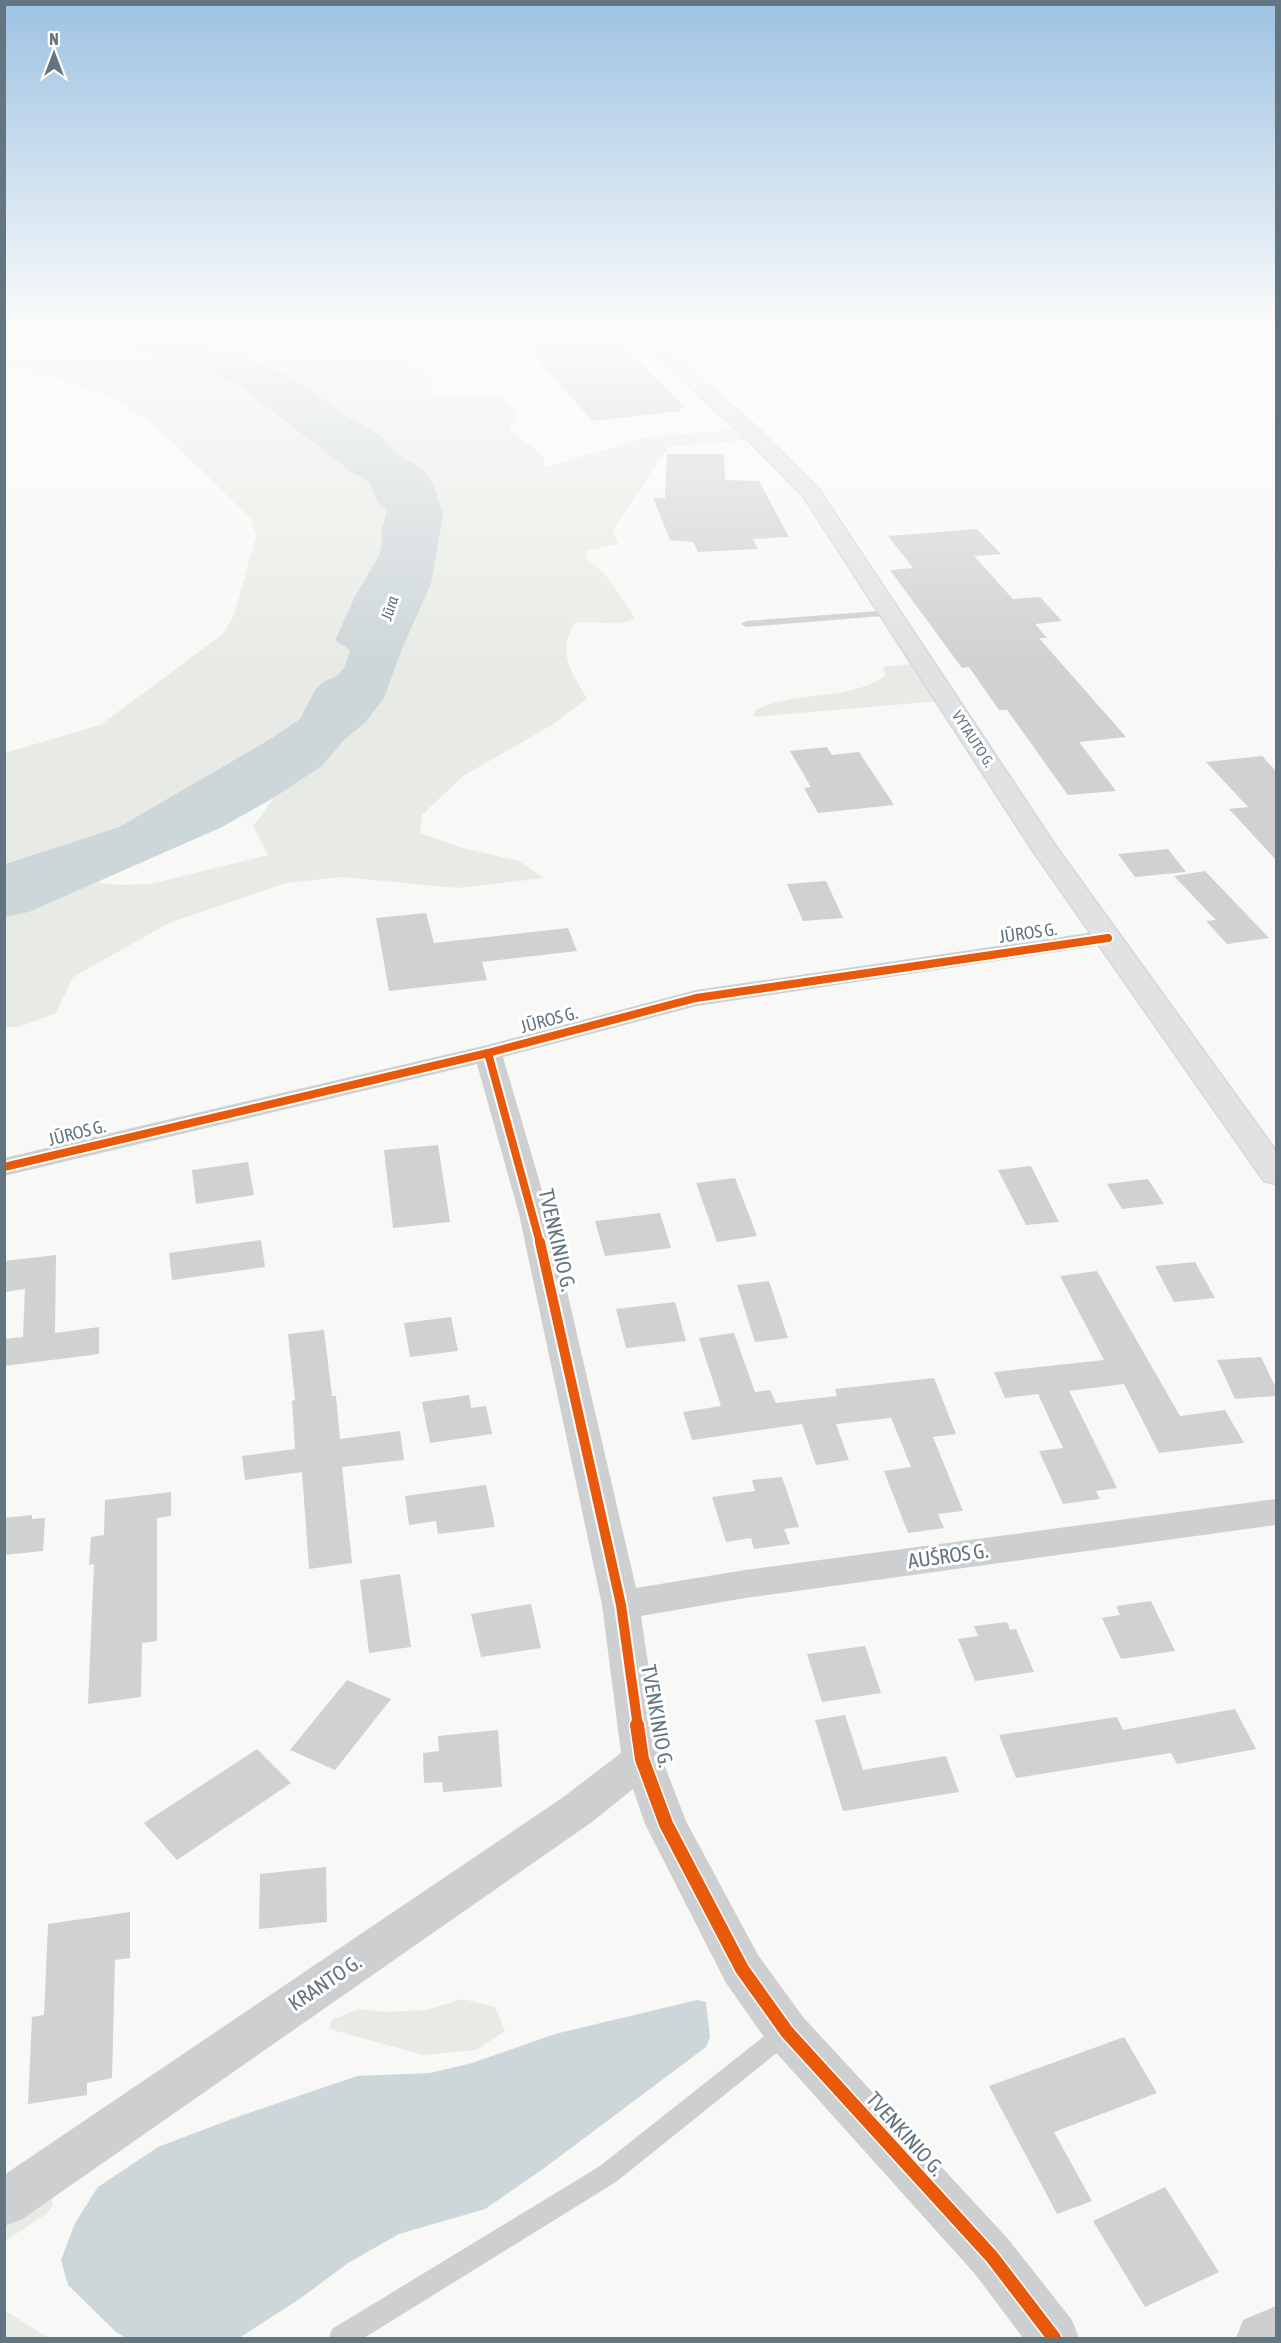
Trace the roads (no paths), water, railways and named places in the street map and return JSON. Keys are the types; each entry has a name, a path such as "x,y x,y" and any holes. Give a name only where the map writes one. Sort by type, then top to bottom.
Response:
{"main road":[{"name":"VYTAUTO G.","path":"763,442 811,492 1046,851 1276,1174"}],"street":[{"name":"JŪROS G.","path":"4,1167 488,1053 696,998 1108,938"},
{"name":"TVENKINIO G.","path":"488,1053 536,1222 621,1605 642,1759 666,1824 742,1969 787,2032 992,2257 1054,2338"},
{"name":"AUŠROS G.","path":"621,1605 778,1579 1276,1512"},
{"name":"KRANTO G.","path":"4,2203 577,1810 642,1759"},
{"path":"1261,2338 1276,2331"}],"lane":[{"path":"746,624 891,613"},
{"path":"341,2338 608,2174 787,2032"}],"water":[{"name":"Jūra","path":"313,442 386,442 395,453 420,467 432,482 443,513 431,584 402,649 384,698 365,723 344,740 322,766 275,797 222,827 29,912 5,917 5,864 119,827 272,738 300,719 315,690 323,682 337,676 344,668 350,650 335,640 355,596 379,556 382,542 381,532 387,510 378,503 369,482 351,472"},
{"path":"697,2000 706,2002 710,2037 706,2047 543,2169 485,2209 399,2234 348,2263 301,2298 239,2338 126,2338 116,2332 68,2285 61,2260 75,2223 98,2187 158,2147 357,2076 430,2073 472,2063 555,2034"}]}
